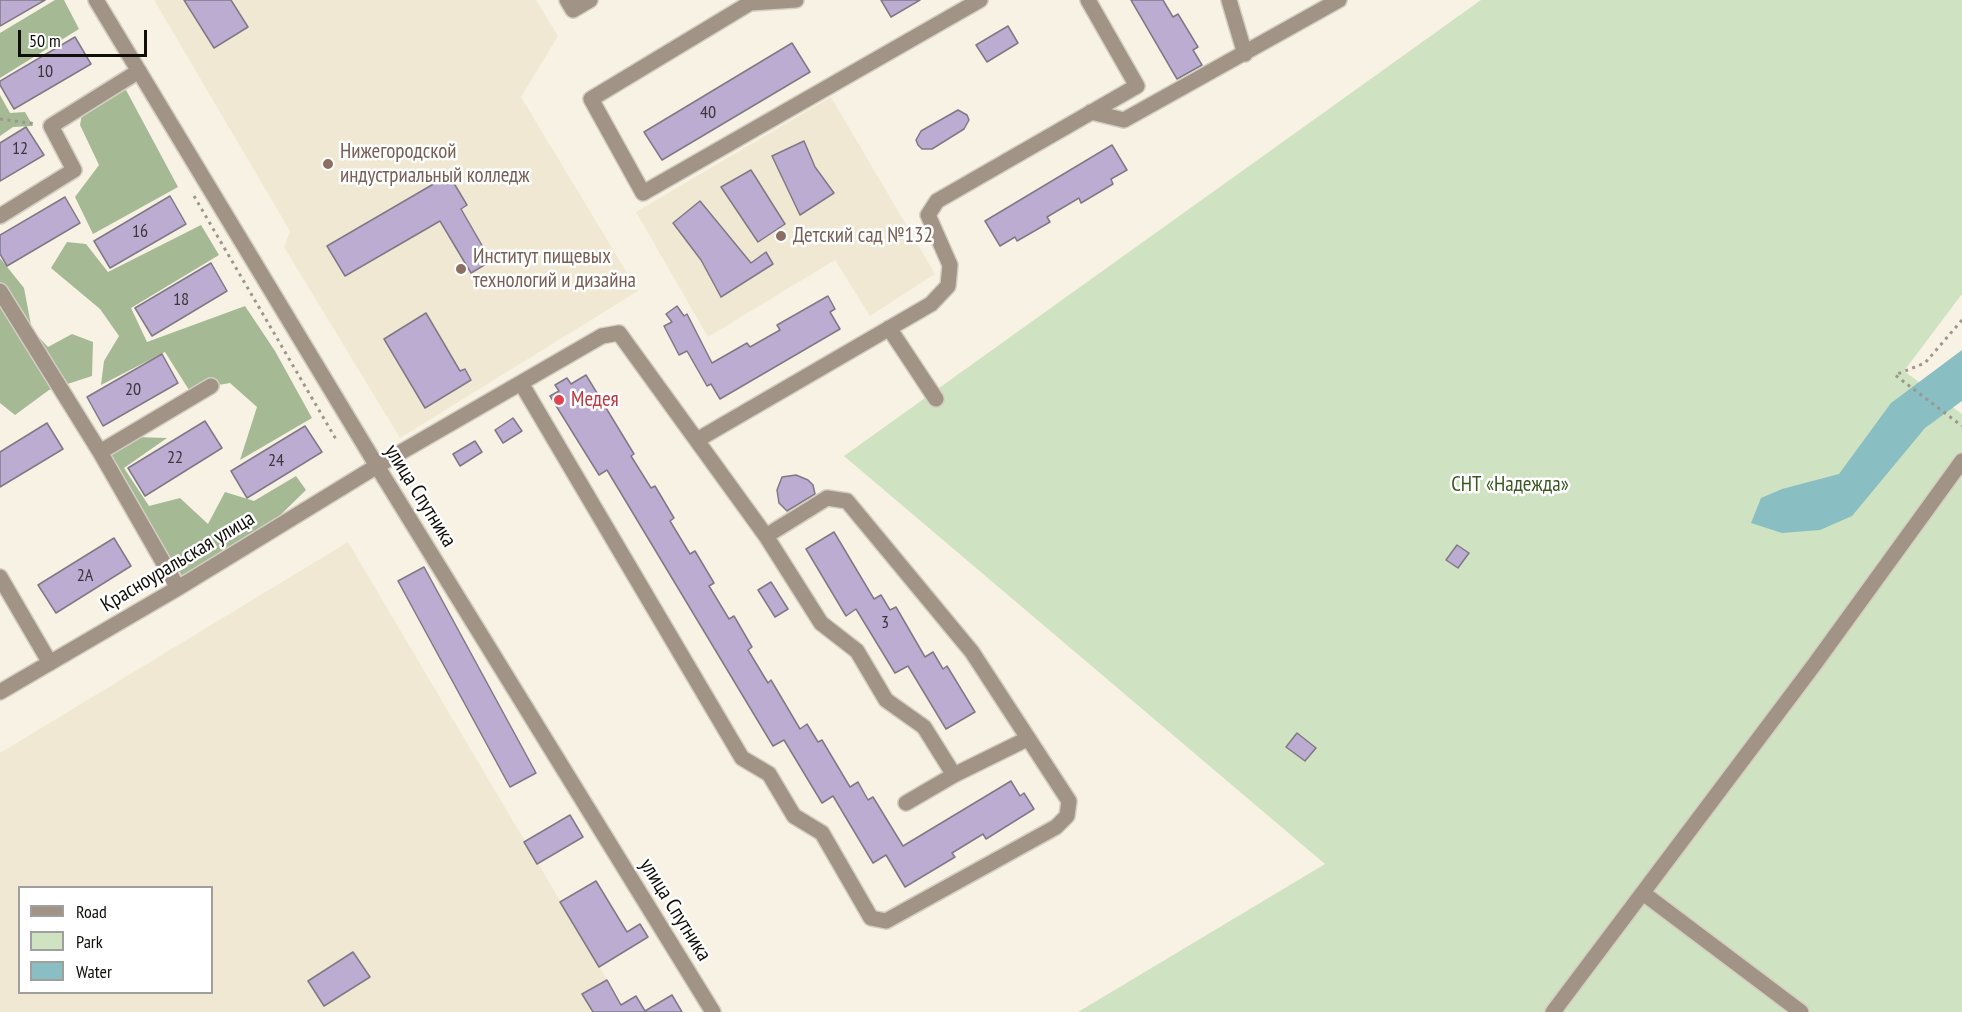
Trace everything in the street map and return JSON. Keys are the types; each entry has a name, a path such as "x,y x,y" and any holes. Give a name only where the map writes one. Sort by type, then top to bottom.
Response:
{"street":[{"name":"улица Спутника","path":"96,0 377,466 713,1012"},
{"path":"567,0 573,10 590,0"},
{"path":"795,0 750,3 591,99 644,193 980,0"},
{"path":"954,775 924,727 886,700 857,651 821,623 765,536 697,440 931,304 948,286 950,265 928,215 937,201 1137,86 1088,0"},
{"path":"1228,0 1245,54"},
{"path":"1091,112 1124,120 1339,0"},
{"path":"0,216 74,170 51,126 139,71"},
{"path":"0,291 99,452 178,588"},
{"path":"889,328 936,399"},
{"name":"Красноуральская улица","path":"0,692 178,588 377,466 602,336 619,333 697,440"},
{"path":"521,383 742,758 769,774 794,816 822,833 871,918 886,921 1056,827 1066,816 1069,801 972,652 847,501 827,498 765,536"},
{"path":"99,452 211,387"},
{"path":"1553,1012 1807,674 1962,461"},
{"path":"0,577 50,663"},
{"path":"906,803 954,775 1027,739"},
{"path":"1643,893 1801,1012"}],"path":[{"path":"0,120 51,126"},
{"path":"192,193 337,441"},
{"path":"1962,320 1925,363 1895,375 1962,426"}],"shaded area":[{"path":"154,0 536,0 558,36 521,97 638,291 400,438 284,247 290,231"},
{"name":"Детский сад №132","path":"831,97 935,274 870,316 835,260 708,337 636,212"},
{"path":"348,542 607,980 583,994 593,1012 0,1012 0,753"}],"green space":[{"path":"55,0 64,0 79,29 0,78 0,33"},
{"name":"СНТ «Надежда»","path":"1481,0 1962,0 1962,294 1904,371 1962,414 1962,1012 1078,1012 1325,864 844,456"},
{"path":"126,90 178,187 93,234 75,197 99,165 80,125 84,104"},
{"path":"0,95 10,113 25,112 33,126 13,127 0,136"},
{"path":"201,225 219,255 131,308 147,342 245,306 275,351 312,418 240,460 257,407 230,383 189,390 165,352 101,385 104,361 119,336 100,309 51,268 67,242 86,244 108,272"},
{"path":"0,258 24,288 32,330 48,347 72,334 93,342 92,376 49,390 15,415 0,403"},
{"path":"136,437 167,438 124,468 149,506 180,498 208,524 225,492 254,501 296,476 306,490 262,533 182,576 108,458"}],"water":[{"path":"1962,350 1962,401 1925,428 1852,516 1820,530 1782,533 1751,523 1761,498 1782,489 1839,474 1891,403"}],"building":[{"path":"0,0 45,0 0,26"},
{"path":"184,0 231,0 248,27 214,48"},
{"path":"881,0 920,0 891,17"},
{"path":"1131,0 1163,0 1173,17 1178,14 1198,47 1193,50 1202,65 1177,79"},
{"path":"1008,26 1018,43 987,62 976,45"},
{"path":"75,37 91,64 14,109 0,81"},
{"path":"792,43 810,72 662,160 644,132"},
{"path":"958,110 967,115 969,120 964,129 932,149 922,149 918,145 916,140 921,131"},
{"path":"26,127 44,155 0,181 0,143"},
{"path":"804,141 815,167 834,193 800,215 772,156"},
{"path":"1112,145 1127,170 1111,179 1113,184 1081,203 1079,198 1047,217 1050,222 1017,241 1015,237 1000,246 985,221"},
{"path":"751,170 785,224 758,242 721,187"},
{"path":"449,175 467,205 461,209 491,261 471,273 440,221 345,276 327,246"},
{"path":"170,196 186,224 110,268 94,241"},
{"path":"65,197 80,223 7,266 0,254 0,235"},
{"path":"700,201 751,263 766,252 773,264 721,297 701,260 673,223"},
{"path":"211,263 227,291 152,336 135,308"},
{"path":"828,296 835,309 830,312 840,329 720,399 711,384 707,386 687,351 679,355 664,326 672,322 666,314 677,306 684,316 687,314 712,363 747,343 750,347 780,330 777,325"},
{"path":"426,313 460,371 465,369 471,380 425,408 384,339"},
{"path":"162,354 178,383 103,426 87,397"},
{"path":"586,375 634,454 631,456 651,488 655,486 674,518 670,521 690,554 695,551 714,583 709,586 729,619 734,616 752,647 748,650 768,683 771,680 800,729 807,724 818,742 822,740 850,787 858,782 868,800 873,797 903,846 1011,781 1020,796 1024,793 1034,809 986,839 983,834 952,853 955,857 905,887 886,855 873,863 833,796 822,803 784,740 773,746 607,470 599,475 550,396 559,391 555,385 567,378 571,384"},
{"path":"513,418 522,431 503,443 495,430"},
{"path":"205,421 222,448 145,496 128,468"},
{"path":"47,423 63,449 0,487 0,452"},
{"path":"305,426 322,452 247,498 231,471"},
{"path":"475,441 482,452 460,466 453,454"},
{"path":"796,475 813,485 815,494 787,511 779,503 777,490 782,477"},
{"path":"834,532 874,599 881,595 890,610 896,607 925,657 933,652 943,669 947,666 975,712 946,729 908,666 895,673 856,609 846,616 806,549"},
{"path":"114,538 131,566 56,613 38,585"},
{"path":"1457,545 1469,553 1458,568 1446,560"},
{"path":"424,567 536,773 510,787 398,581"},
{"path":"771,582 788,609 775,617 758,590"},
{"path":"1297,733 1316,748 1305,761 1286,747"},
{"path":"570,815 583,837 537,864 524,842"},
{"path":"596,881 627,932 640,924 648,937 599,967 560,902"},
{"path":"353,952 370,977 324,1006 308,981"},
{"path":"607,980 621,1005 636,996 645,1011 672,995 682,1012 593,1012 582,994"}],"place":[{"name":"Нижегородской индустриальный колледж","path":"328,164"},
{"name":"Детский сад №132","path":"781,236"},
{"name":"Институт пищевых технологий и дизайна","path":"461,269"},
{"name":"Медея","path":"559,400"}]}
